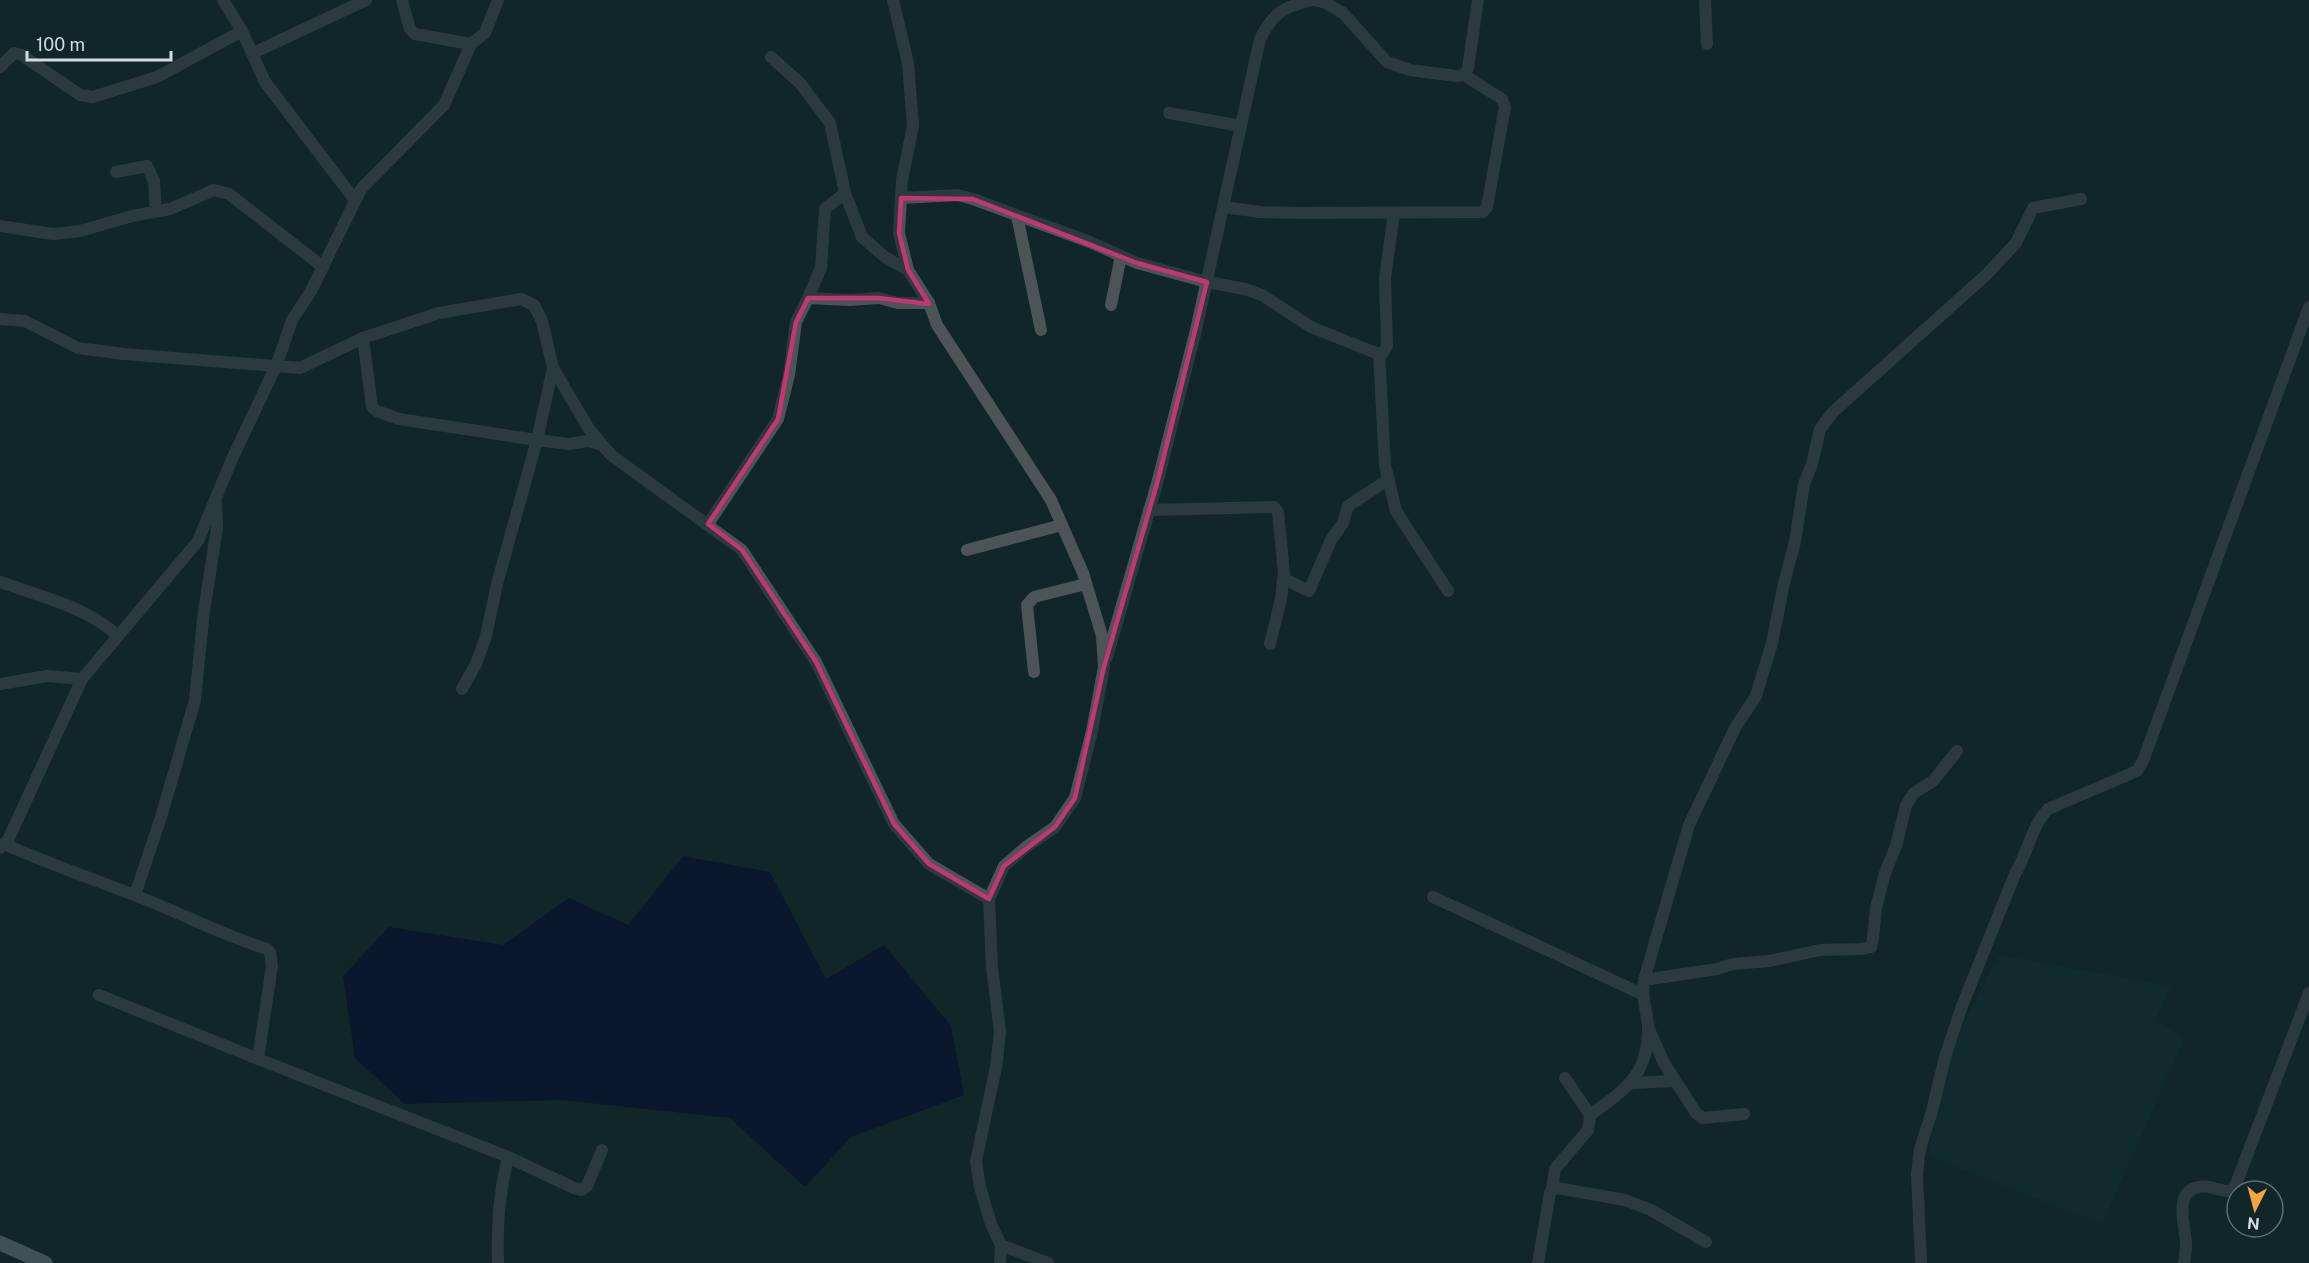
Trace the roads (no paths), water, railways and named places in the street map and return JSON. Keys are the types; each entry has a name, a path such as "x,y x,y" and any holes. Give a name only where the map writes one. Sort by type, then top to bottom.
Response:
{"main road":[{"path":"0,1243 40,1262"}],"street":[{"path":"223,0 242,31 265,82 355,200"},
{"path":"253,53 366,0"},
{"path":"402,0 411,29 416,34 471,44"},
{"path":"258,1059 272,966 270,952 267,949 240,940 135,895 1,847 8,840 82,679 198,541 277,364 292,320 323,267 361,189 444,105 471,44 485,33 498,0"},
{"path":"893,0 908,63 913,126 902,180 899,233 908,270 929,303 937,325 1051,500 1086,584 1102,636 1104,667"},
{"path":"1000,1263 1001,1245 991,1224 980,1187 976,1161 996,1067 1000,1032 992,967 989,899 1004,866 1026,847 1056,827 1075,798 1092,731 1104,667 1149,510 1206,282 1260,39 1268,23 1279,12 1301,2 1313,0 1326,3 1343,13 1387,62 1410,70 1464,75 1502,99 1505,107 1487,207 1483,212 1260,212 1223,207"},
{"path":"1464,75 1468,68 1478,0"},
{"path":"1705,0 1707,44"},
{"path":"0,68 15,53 22,55 80,95 93,97 157,77 242,31"},
{"path":"771,57 800,83 830,123 845,194 862,237 885,257 908,270"},
{"path":"1169,113 1241,126"},
{"path":"117,172 147,166 154,181 156,211"},
{"path":"0,226 20,231 53,234 71,232 170,209 214,190 229,194 323,267"},
{"path":"708,524 777,418 789,375 796,322 821,268 825,209 845,194"},
{"path":"901,198 958,195 1090,242 1121,256 1206,282 1245,289 1262,296 1311,327 1334,338 1379,353 1383,353 1387,346 1385,278 1394,213"},
{"path":"1744,1114 1703,1118 1696,1113 1674,1081 1648,1026 1642,994 1644,980 1689,825 1735,728 1756,696 1772,643 1795,542 1804,484 1812,464 1820,429 1833,412 1986,275 2016,243 2033,208 2081,199"},
{"path":"1017,216 1041,330"},
{"path":"1111,305 1121,256"},
{"path":"808,298 849,300 879,298 898,303 929,303"},
{"path":"0,319 25,321 78,348 124,354 277,364 300,368 363,338 439,313 521,299 534,305 554,368 589,429 611,455 742,550 816,662 894,824 928,864 989,899"},
{"path":"1921,1263 1917,1174 1920,1149 1945,1057 1962,1006 2012,880 2021,865 2041,816 2048,809 2137,771 2143,761 2309,308"},
{"path":"363,338 372,407 377,411 399,419 537,440 569,444 588,441 603,445"},
{"path":"1379,353 1385,465 1396,511 1448,591"},
{"path":"462,689 482,650 554,368"},
{"path":"1284,579 1309,591 1331,540 1343,523 1348,506 1389,479"},
{"path":"135,895 161,817 195,700 204,611 217,528 216,498"},
{"path":"1149,510 1274,507 1278,512 1282,540 1284,579 1270,644"},
{"path":"967,550 1062,525"},
{"path":"0,582 104,623 118,636"},
{"path":"1034,672 1027,605 1034,597 1086,584"},
{"path":"0,684 47,676 82,679"},
{"path":"1644,980 1717,969 1733,964 1769,961 1820,950 1862,949 1870,946 1876,908 1906,806 1914,793 1933,782 1957,751"},
{"path":"1432,897 1642,994"},
{"path":"2184,1263 2186,1245 2181,1217 2187,1194 2196,1187 2206,1186 2231,1191 2236,1184 2309,993"},
{"path":"99,995 508,1157 581,1190 587,1186 602,1150"},
{"path":"1590,1115 1632,1083 1641,1068 1648,1026"},
{"path":"1538,1263 1555,1169 1588,1130 1590,1115 1565,1078"},
{"path":"1632,1083 1674,1081"},
{"path":"498,1263 499,1193 508,1157"},
{"path":"1552,1189 1625,1200 1651,1210 1706,1242"},
{"path":"1001,1245 1048,1263"}],"water":[{"path":"683,856 770,872 826,979 884,945 951,1026 964,1095 851,1137 805,1187 730,1118 562,1100 405,1104 355,1058 343,976 389,927 503,945 569,898 628,925"}]}
